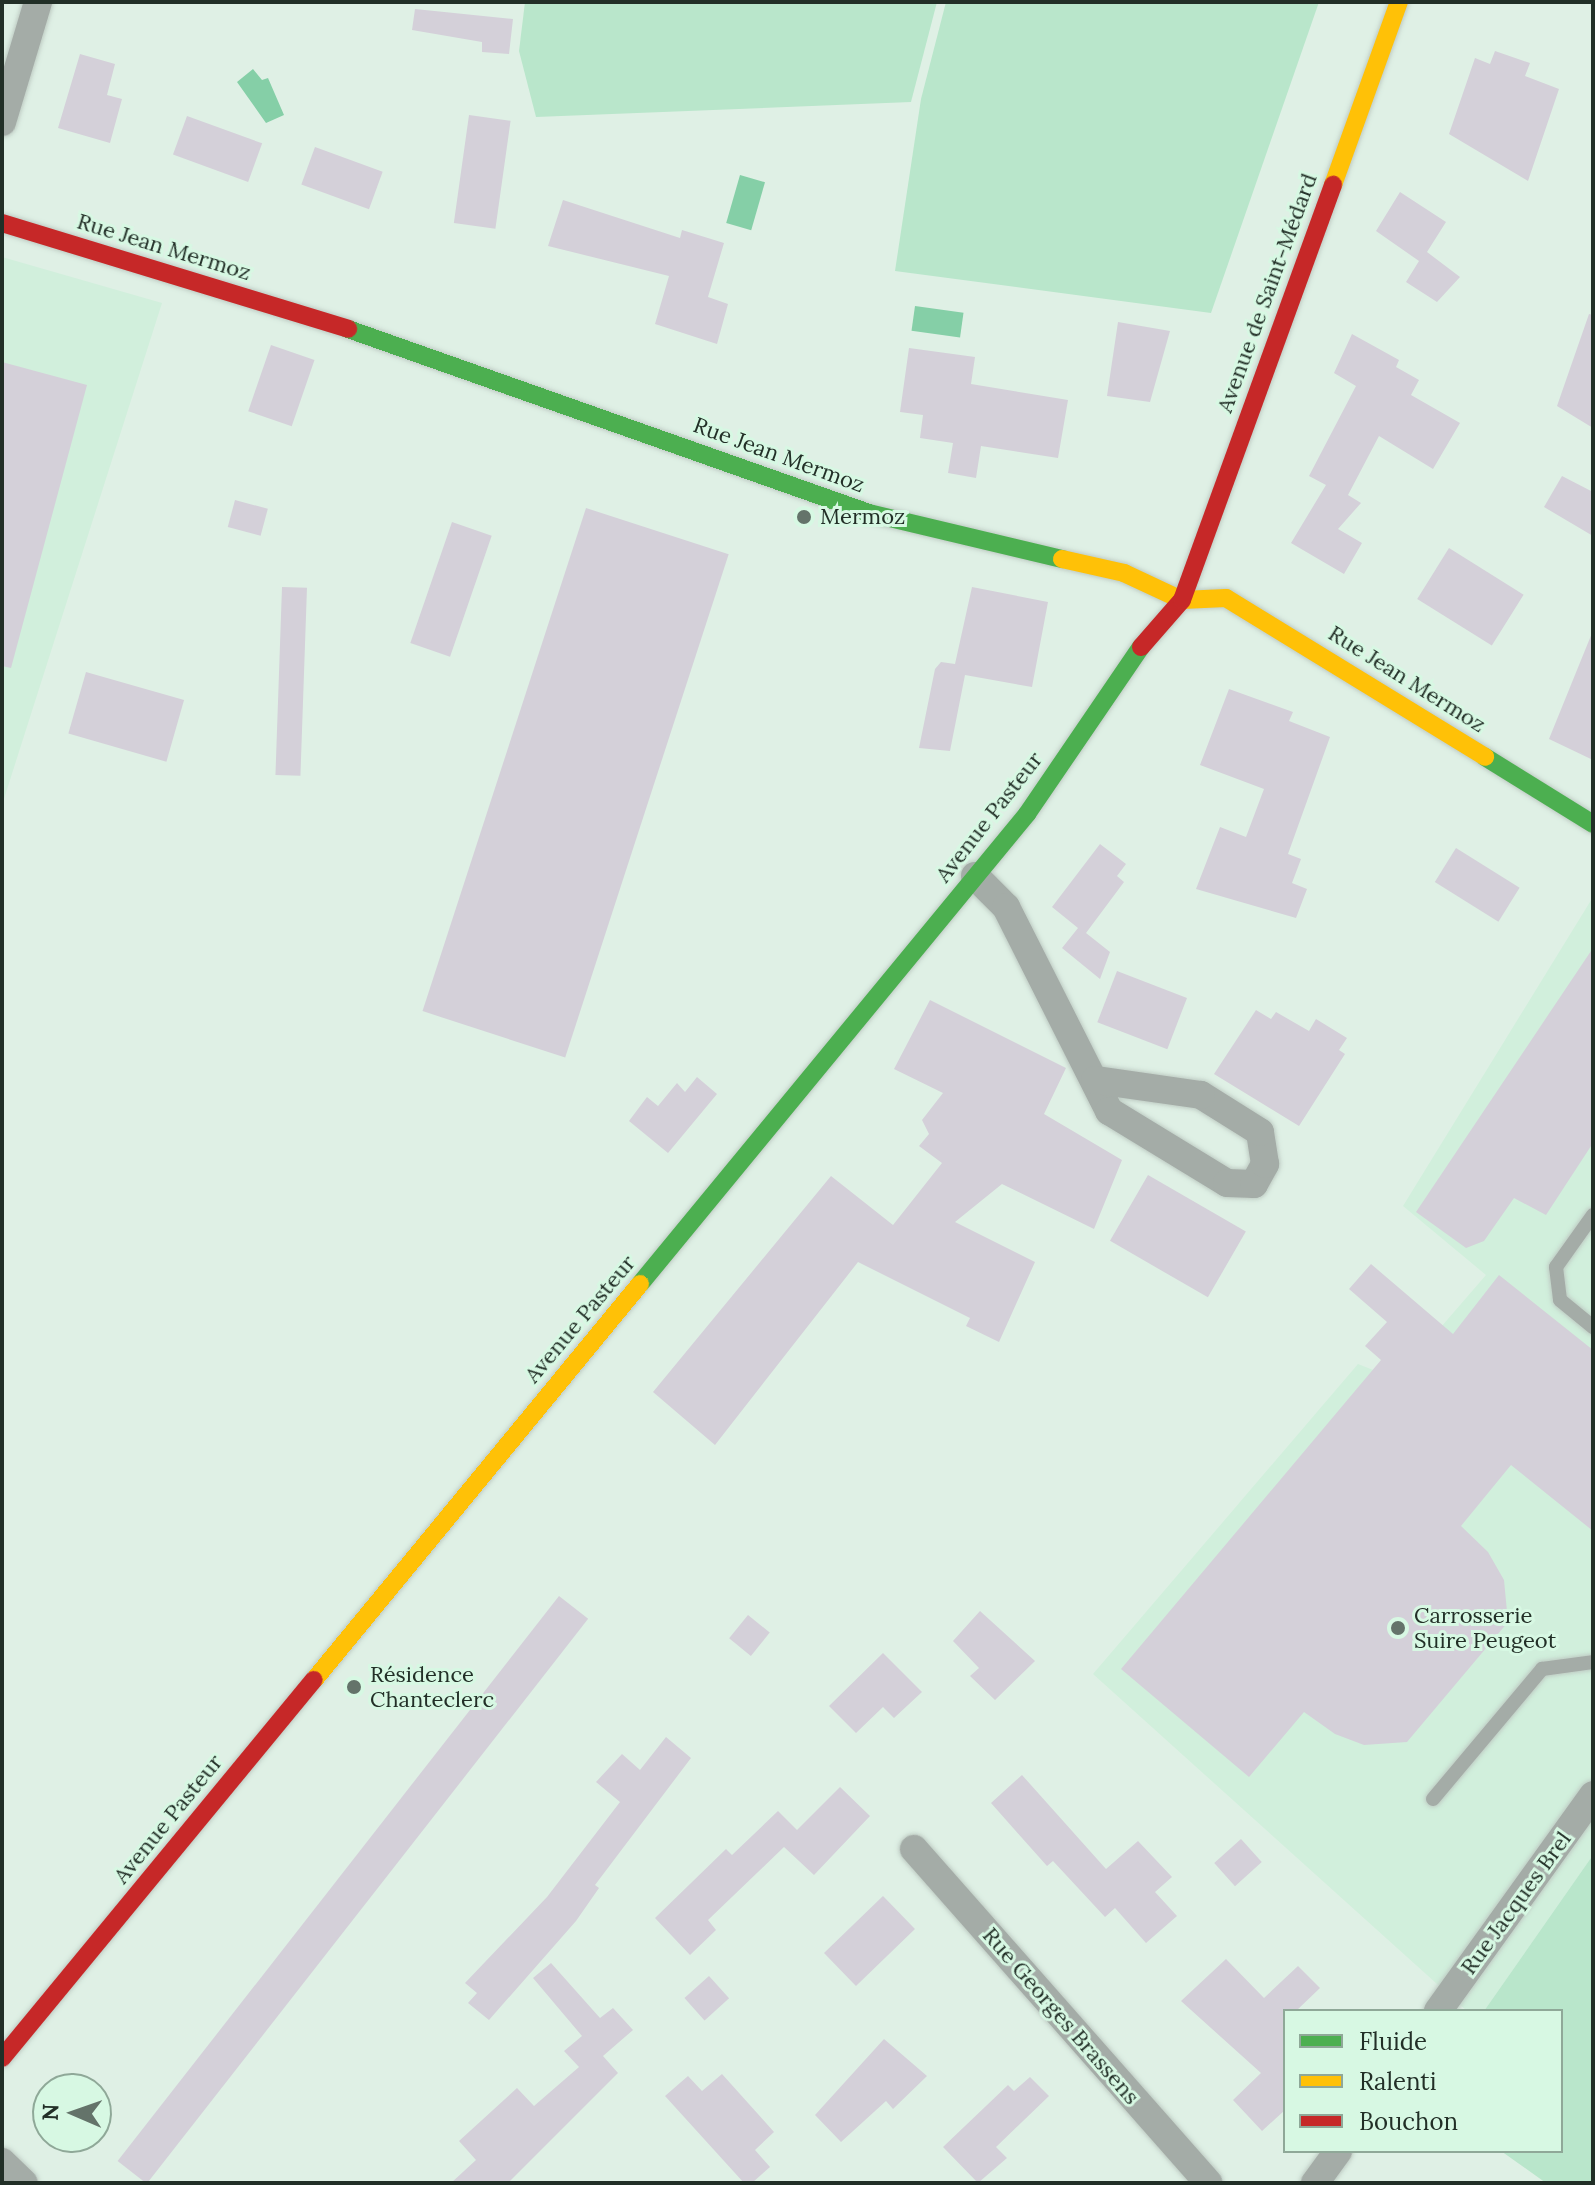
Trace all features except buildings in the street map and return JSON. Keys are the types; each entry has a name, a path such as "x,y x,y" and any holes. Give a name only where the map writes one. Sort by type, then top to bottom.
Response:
{"main road":[{"name":"Avenue de Saint-Médard","path":"1182,600 1399,2"},
{"name":"Rue Jean Mermoz","path":"2,223 413,349 869,513 1124,573 1182,600 1226,598 1593,824"},
{"name":"Avenue Pasteur","path":"2,2058 1027,814 1151,633 1182,600"}],"street":[{"path":"2,122 38,2"},
{"path":"975,876 1006,907 1109,1111 1227,1183 1254,1184 1265,1164 1260,1132 1201,1095 1095,1080"},
{"name":"Rue Jacques Brel","path":"1439,2009 1593,1795"},
{"name":"Rue Georges Brassens","path":"914,1849 1208,2183"},
{"path":"1315,2183 1337,2153"}],"lane":[{"path":"1593,1215 1556,1267 1560,1300 1593,1327"},
{"path":"1433,1799 1542,1669 1593,1662"}],"shaded area":[{"path":"525,2 937,2 911,102 536,117 519,51"},
{"path":"946,2 1319,2 1211,313 895,271 921,99"},
{"path":"253,69 262,80 268,78 284,115 266,123 237,82"},
{"path":"740,175 765,182 751,230 726,223"},
{"path":"2,257 162,303 2,805"},
{"path":"915,306 964,313 960,338 912,331"},
{"path":"1593,897 1593,1855 1485,2009 1465,2009 1093,1674 1358,1364 1396,1379 1486,1275 1403,1206"},
{"path":"1593,1855 1593,2183 1546,2183 1504,2153 1563,2153 1563,2009 1485,2009"}],"traffic: fast":[{"path":"348,329 869,513 1062,559"},
{"path":"640,1284 1027,814 1141,647"},
{"path":"1485,757 1593,824"}],"traffic: slow":[{"path":"1333,185 1399,2"},
{"path":"1062,559 1124,573 1182,600 1226,598 1485,757"},
{"path":"314,1680 640,1284"}],"traffic: jam":[{"path":"1141,647 1182,600 1333,185"},
{"path":"2,223 348,329"},
{"path":"2,2058 314,1680"}],"place":[{"name":"Mermoz","path":"804,517"},
{"name":"Carrosserie Suire Peugeot","path":"1398,1628"},
{"name":"Résidence Chanteclerc","path":"354,1687"}]}
